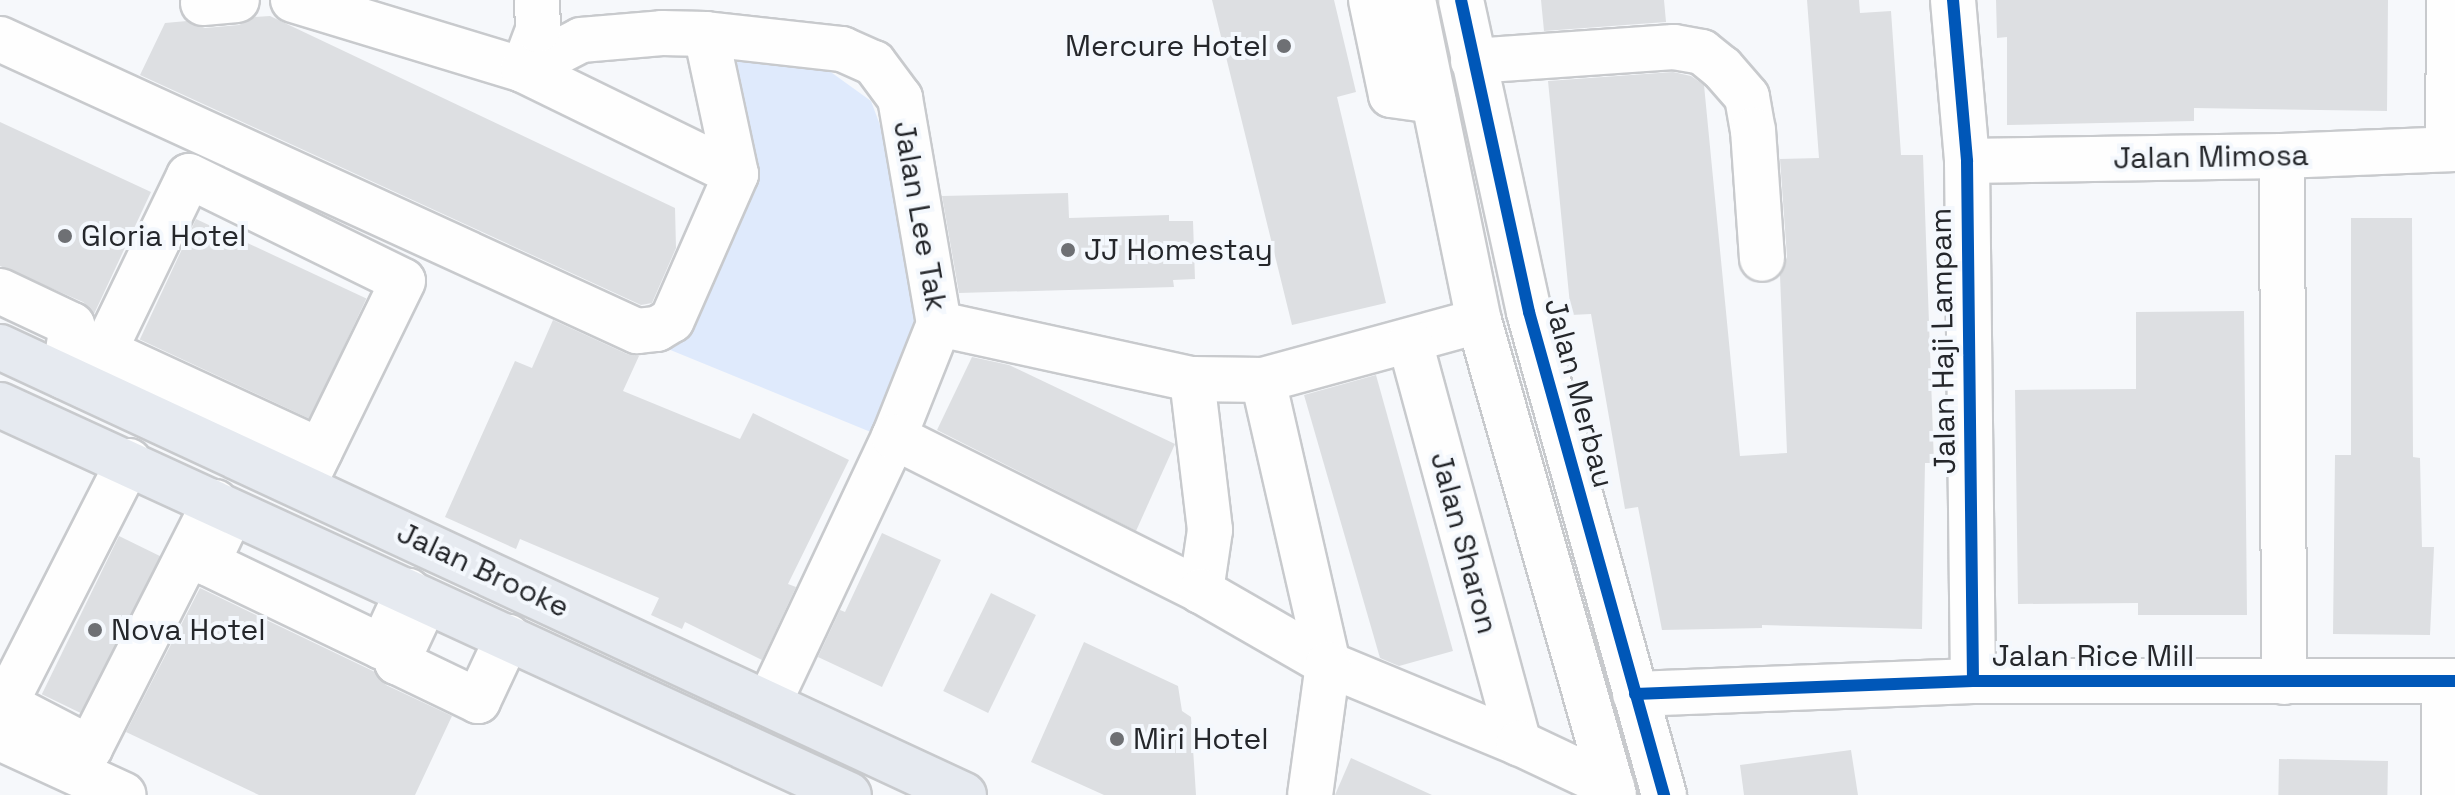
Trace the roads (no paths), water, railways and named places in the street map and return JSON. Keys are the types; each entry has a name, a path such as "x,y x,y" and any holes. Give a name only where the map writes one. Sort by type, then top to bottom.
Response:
{"main road":[{"name":"Jalan Brooke","path":"0,347 85,372 312,469 769,703 964,795"},
{"name":"Jalan Brooke","path":"0,405 849,795"}],"street":[{"path":"293,0 337,6 403,36 523,70 736,174"},
{"path":"523,70 538,30 537,0"},
{"path":"1371,0 1391,95 1434,101"},
{"path":"1413,0 1479,321 1613,791"},
{"name":"Jalan Merbau","path":"1461,0 1529,312 1664,795"},
{"name":"Jalan Haji Lampam","path":"1953,0 1967,161 1973,681"},
{"path":"2449,0 2452,149"},
{"name":"Jalan Lee Tak","path":"523,70 581,40 662,33 706,34 842,49 874,63 900,98 939,324 894,437 769,703"},
{"path":"0,39 637,331 657,329 672,320 736,174 706,34"},
{"path":"1473,61 1674,47 1702,52 1722,68 1747,97 1753,130 1762,259"},
{"name":"Jalan Mimosa","path":"1967,161 2282,156 2452,149"},
{"path":"2282,156 2284,682"},
{"path":"85,372 189,176 403,281 312,469"},
{"path":"0,291 72,325 85,372"},
{"path":"939,324 1192,379 1263,380 1479,321"},
{"name":"Jalan Sharon","path":"1410,342 1519,743"},
{"path":"1192,379 1210,530 1201,591"},
{"path":"1263,380 1328,664 1310,795"},
{"path":"894,437 1201,591 1328,664 1519,743 1613,791"},
{"path":"116,456 5,704 90,748 224,506"},
{"path":"65,530 116,456"},
{"path":"224,506 207,563 382,647 417,595"},
{"path":"417,595 397,662 478,701 508,637"},
{"name":"Jalan Rice Mill","path":"1635,694 1973,681 2449,681"},
{"path":"2444,795 2449,681"},
{"path":"0,738 124,795"}],"place":[{"name":"Mercure Hotel","path":"1284,46"},
{"name":"Gloria Hotel","path":"65,236"},
{"name":"JJ Homestay","path":"1068,250"},
{"name":"Nova Hotel","path":"95,630"},
{"name":"Miri Hotel","path":"1117,739"}]}
